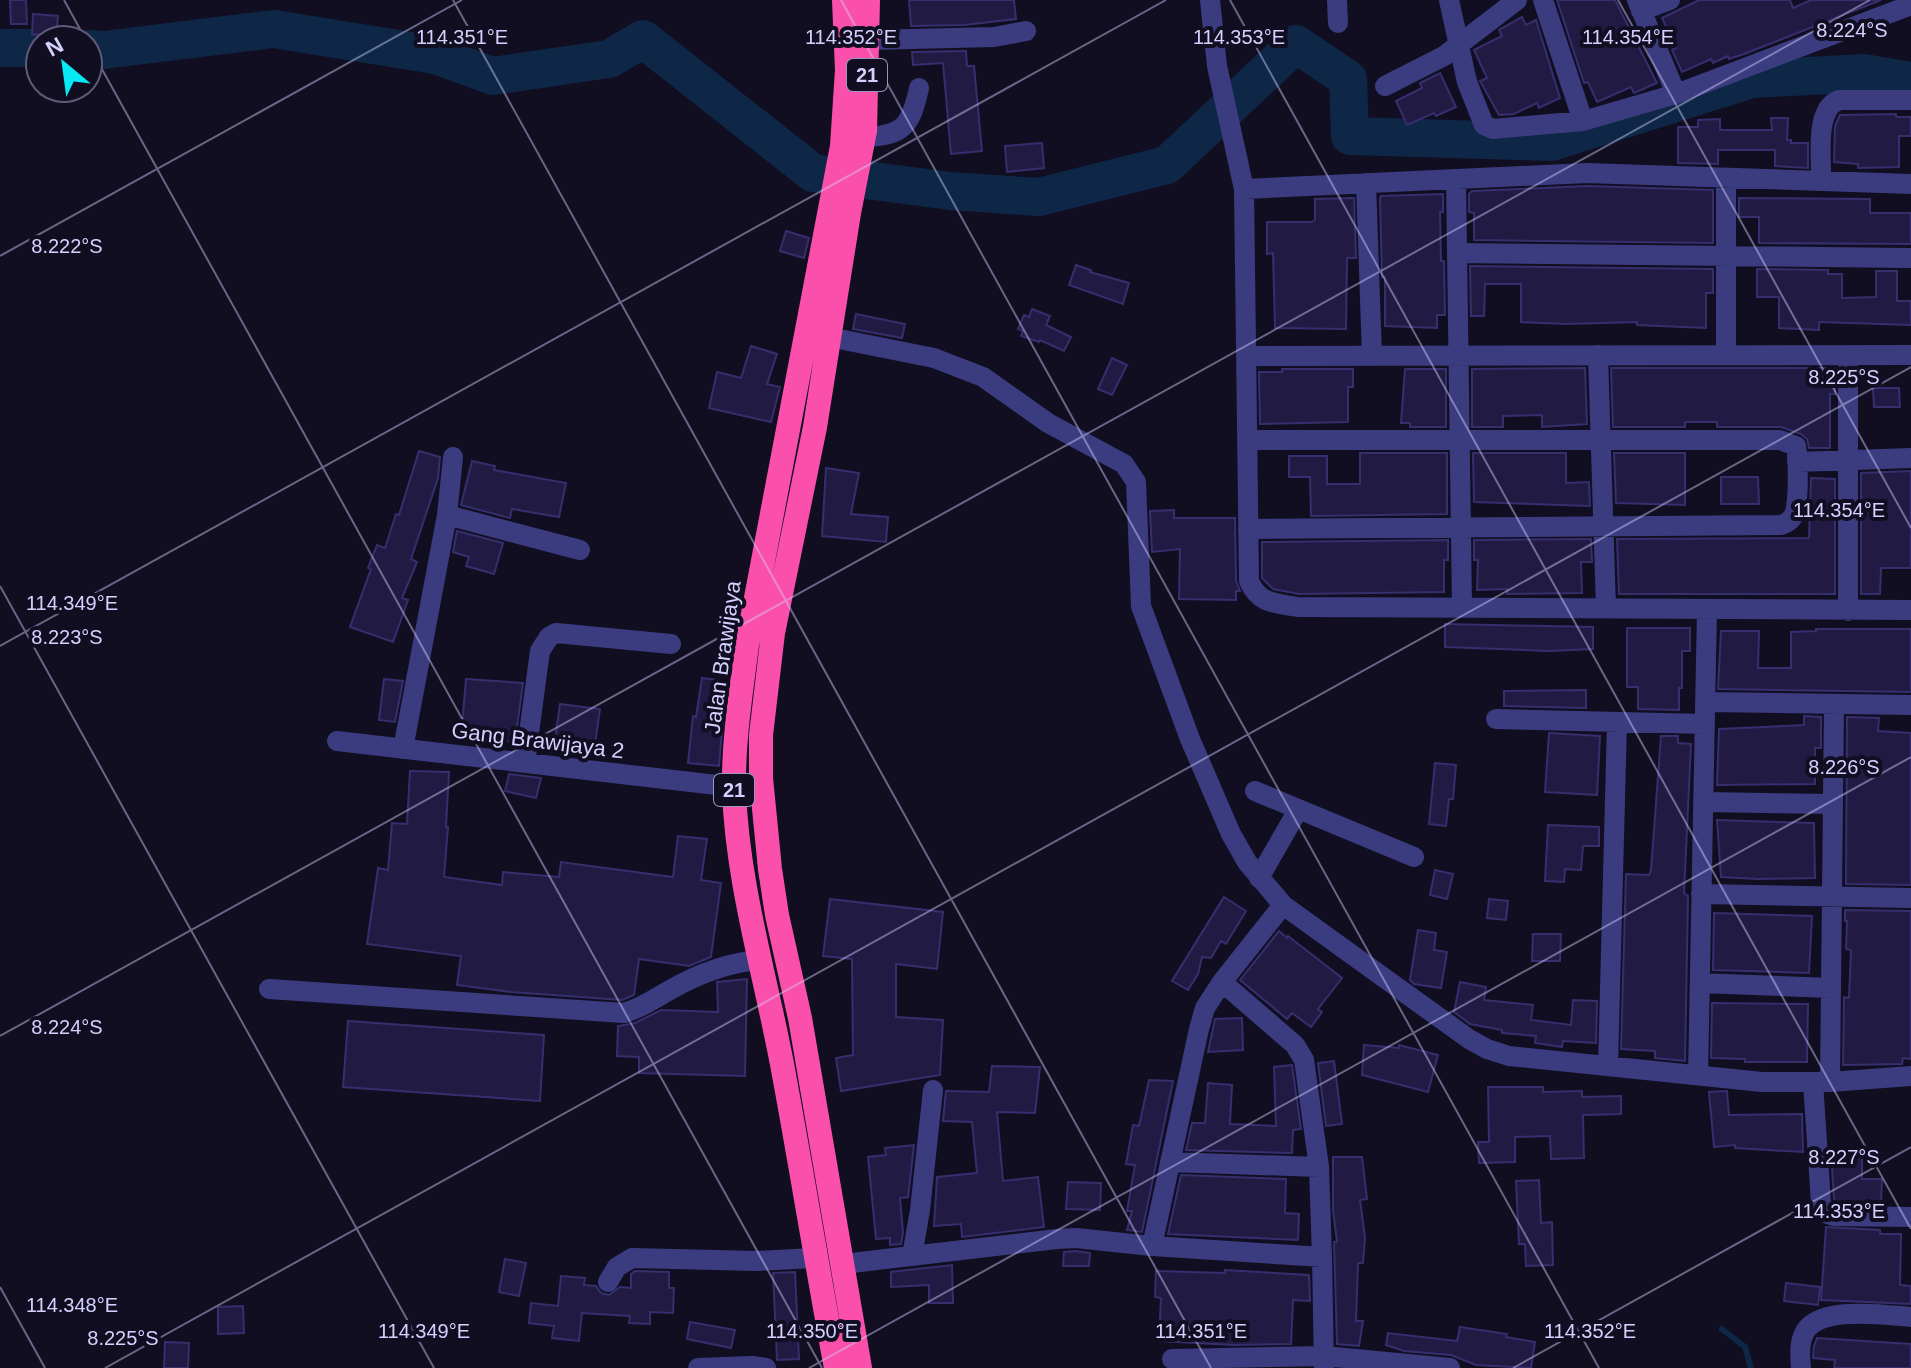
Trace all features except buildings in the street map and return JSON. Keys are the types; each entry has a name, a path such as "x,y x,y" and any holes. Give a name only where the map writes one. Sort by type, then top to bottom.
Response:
{"highway":[{"name":"Jalan Brawijaya","path":"844,0 847,70 856,144"},
{"name":"Jalan Brawijaya","path":"860,1368 843,1264 823,1224 761,960 741,857 734,787 747,645 856,144 869,40 868,0"},
{"name":"Jalan Brawijaya","path":"836,1368 814,1258 823,1224 800,1018 772,885 761,778 761,735 768,665 815,427 829,337 838,218"}],"street":[{"path":"1210,0 1217,66 1244,189 1249,581 1255,594 1269,602 1298,607 1911,610"},
{"path":"1337,0 1338,23"},
{"path":"1449,0 1467,82 1487,127 1493,129 1583,121 1676,94 1911,5"},
{"path":"1385,86 1444,56 1517,0"},
{"path":"1543,0 1583,121"},
{"path":"1670,0 1639,5 1676,94"},
{"path":"869,40 994,37 1026,31"},
{"path":"856,144 884,136 907,124 914,114 919,88"},
{"path":"1821,181 1822,115 1830,103 1839,100 1911,100"},
{"path":"1244,189 1587,173 1911,184"},
{"path":"1726,178 1726,355"},
{"path":"1456,179 1462,606"},
{"path":"1366,183 1372,356"},
{"path":"1457,253 1911,258"},
{"path":"829,337 934,358 983,377 1048,423 1109,455 1130,472 1136,482 1141,606 1190,739 1225,820 1259,878 1283,905 1469,1039 1509,1056 1762,1082 1911,1076"},
{"path":"1598,355 1606,608"},
{"path":"1848,355 1848,611"},
{"path":"1246,356 1911,355"},
{"path":"1247,440 1780,440 1796,446 1797,462 1796,510 1789,522 1781,525 1248,529"},
{"path":"403,749 447,515 453,457"},
{"path":"1797,462 1911,458"},
{"path":"447,515 580,550"},
{"path":"1698,1076 1707,609"},
{"path":"525,763 540,651 549,637 556,633 671,644"},
{"path":"1705,702 1911,705"},
{"path":"1834,704 1831,988 1821,1082 1821,1203 1828,1214 1834,1216 1911,1217"},
{"path":"1496,719 1705,724"},
{"path":"1608,1066 1617,722"},
{"name":"Gang Brawijaya 2","path":"337,741 734,787"},
{"path":"1255,791 1414,857"},
{"path":"1703,802 1833,804"},
{"path":"1259,878 1298,810"},
{"path":"1701,894 1911,898"},
{"path":"1152,1246 1205,1008 1283,905"},
{"path":"269,989 624,1013 648,1004 712,969 761,960"},
{"path":"1222,982 1301,1050 1306,1068 1319,1167 1324,1362"},
{"path":"1700,983 1831,988"},
{"path":"912,1256 933,1090"},
{"path":"1170,1162 1319,1167"},
{"path":"843,1264 1066,1239 1322,1257"},
{"path":"608,1282 617,1267 632,1258 757,1261 814,1258"},
{"path":"1801,1368 1802,1337 1807,1327 1815,1322 1846,1313 1911,1317"},
{"path":"1172,1359 1207,1364 1324,1362 1450,1368"},
{"path":"698,1368 766,1368"}],"waterway":[{"path":"104,50 274,29 435,55 493,76 609,59 643,39 813,173 950,191 1039,197 1167,165 1296,44 1348,79 1350,136 1552,142 1752,79 1864,73 1911,81"},
{"path":"0,48 24,48"},
{"path":"1722,1329 1745,1347 1751,1368"}]}
